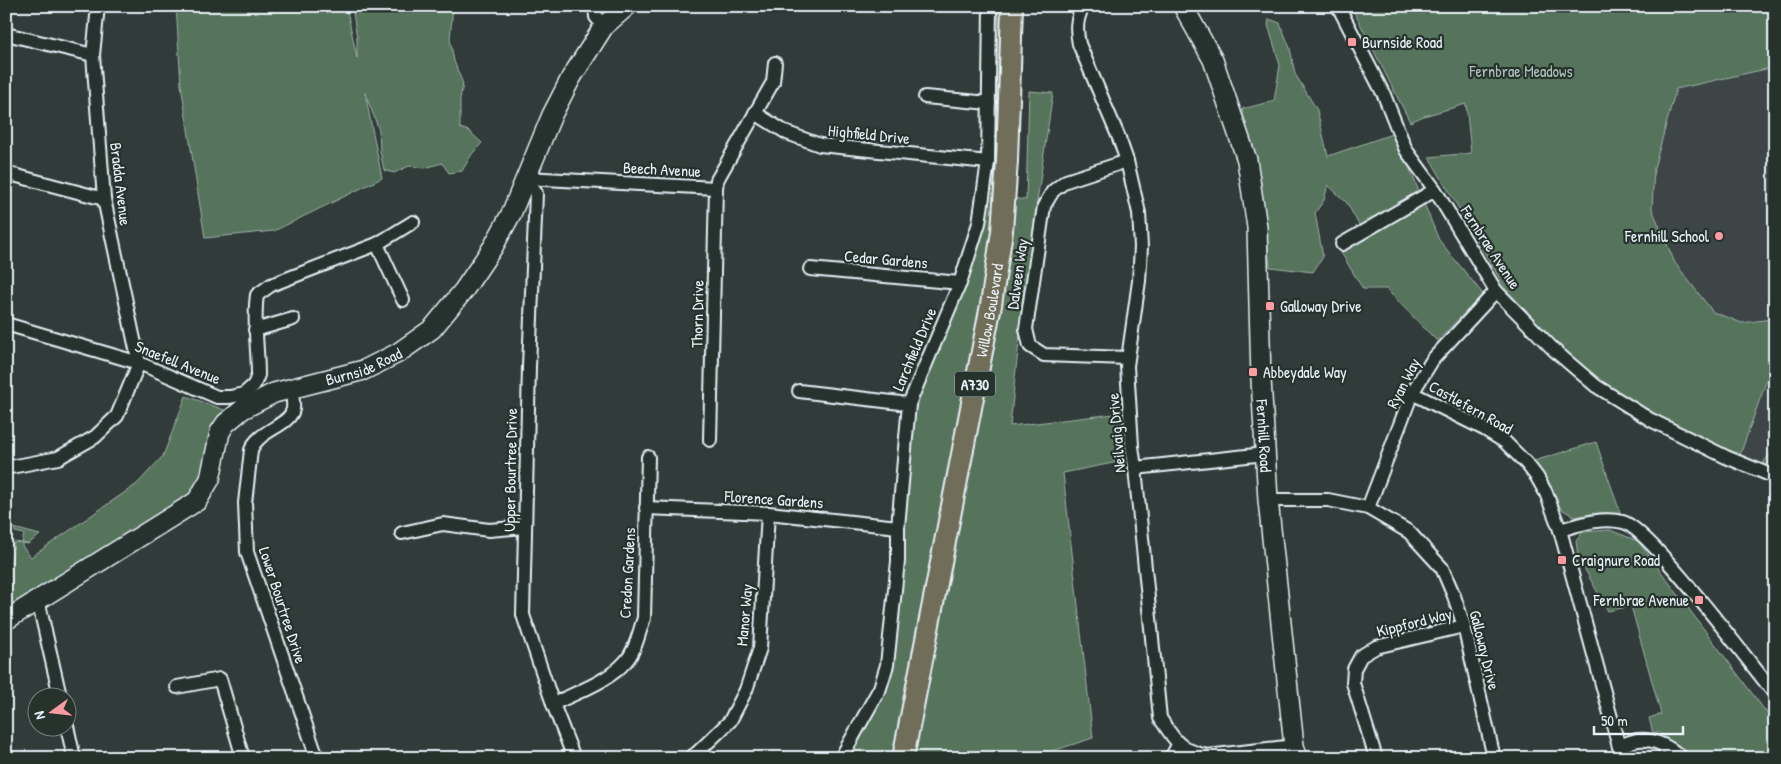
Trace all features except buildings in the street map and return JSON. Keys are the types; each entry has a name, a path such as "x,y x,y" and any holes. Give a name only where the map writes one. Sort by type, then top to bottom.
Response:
{"main road":[{"name":"Willow Boulevard","path":"903,758 991,305 1002,232 1007,161 1012,6"}],"street":[{"name":"Bradda Avenue","path":"98,6 93,55 104,199 139,363"},
{"path":"595,6 596,17 604,26"},
{"name":"Burnside Road","path":"6,620 196,501 210,479 220,432 226,423 242,409 262,398 291,388 364,370 398,353 432,329 464,290 493,247 511,214 552,115 571,78 604,26 627,6"},
{"name":"Larchfield Drive","path":"841,758 880,688 887,665 898,561 898,526 909,404 960,283 979,223 988,162 990,6"},
{"name":"Neilvaig Drive","path":"1083,6 1076,30 1078,44 1119,138 1127,161 1139,213 1141,247 1127,358 1132,446 1160,718 1178,744 1193,753 1207,756 1296,752"},
{"name":"Fernhill Road","path":"1183,6 1213,60 1247,160 1257,227 1261,379 1268,500 1296,752"},
{"name":"Fernbrae Avenue","path":"1338,6 1384,95 1406,150 1435,190 1496,291 1555,351 1596,386 1651,420 1726,457 1775,477"},
{"path":"6,34 93,55"},
{"name":"Beech Avenue","path":"526,178 716,188 717,180 773,82 775,63"},
{"path":"925,98 989,103"},
{"name":"Highfield Drive","path":"755,113 787,133 820,145 988,162"},
{"name":"Dalveen Way","path":"1127,161 1066,181 1053,191 1044,206 1026,329 1030,346 1044,355 1127,358"},
{"path":"6,173 104,199"},
{"name":"Upper Bourtree Drive","path":"526,178 536,193 529,367 523,615 553,704 574,758"},
{"name":"Thorn Drive","path":"710,440 716,188"},
{"path":"1342,244 1435,190"},
{"name":"Snaefell Avenue","path":"6,324 139,363 217,396 230,397 244,394 254,385 258,375 255,330 257,295 271,285 376,244 413,222"},
{"path":"376,244 403,300"},
{"name":"Cedar Gardens","path":"810,268 960,283"},
{"name":"Ryan Way","path":"1368,508 1412,393 1433,359 1496,291"},
{"path":"255,330 294,319"},
{"path":"6,466 11,467 58,458 95,437 117,416 139,363"},
{"name":"Lower Bourtree Drive","path":"291,388 293,408 291,414 287,420 260,437 250,450 245,503 247,552 317,758"},
{"path":"799,391 909,404"},
{"name":"Castlefern Road","path":"1412,393 1484,429 1505,442 1537,477 1546,493 1560,530 1620,752"},
{"path":"1135,468 1265,454"},
{"name":"Credon Gardens","path":"553,704 608,676 627,660 636,643 644,618 648,457"},
{"name":"Galloway Drive","path":"1268,500 1328,500 1368,508 1409,532 1442,568 1464,626 1494,758"},
{"name":"Florence Gardens","path":"646,508 768,513 898,526"},
{"name":"Manor Way","path":"690,758 730,721 749,682 760,648 768,513"},
{"path":"1560,530 1598,520 1607,520 1625,522 1646,538 1675,570 1775,694"},
{"path":"402,533 443,524 489,530 525,527"},
{"path":"38,600 58,686"},
{"name":"Kippford Way","path":"1376,758 1353,683 1354,669 1361,656 1376,647 1464,626"},
{"path":"176,687 220,679 243,758"},
{"path":"69,736 74,758"},
{"path":"1620,752 1640,740 1658,742 1682,758"},
{"path":"1171,758 1178,744"}],"shaded area":[{"name":"Fernhill School","path":"1775,67 1775,355 1771,319 1742,323 1713,312 1675,263 1652,209 1654,168 1676,89"},
{"path":"1775,357 1775,451 1772,451 1761,466 1740,455"}],"green space":[{"path":"176,6 346,6 357,58 357,38 352,6 453,6 450,39 454,61 463,84 460,99 460,128 469,131 482,143 472,154 462,171 449,173 442,163 425,168 409,166 394,173 384,170 380,151 379,130 365,93 382,178 274,231 205,238 181,85"},
{"path":"999,6 1002,6 995,196 1026,200 1029,91 1053,93 1029,259 1010,426 1123,413 1128,460 1063,473 1093,738 1031,758 845,758 887,687 913,420 923,376 988,195 995,106"},
{"name":"Fernbrae Meadows","path":"1351,6 1775,6 1775,67 1676,89 1654,168 1652,209 1675,263 1713,312 1742,323 1771,319 1775,357 1740,455 1622,412 1505,288 1429,157 1471,153 1466,104 1410,122"},
{"path":"1269,19 1280,23 1290,48 1295,74 1317,110 1328,156 1395,133 1439,240 1483,294 1437,341 1386,289 1363,289 1340,251 1365,236 1347,203 1328,185 1324,200 1315,213 1323,257 1313,272 1270,267 1260,175 1242,109 1274,101 1280,65 1268,25"},
{"path":"186,396 227,411 205,469 185,500 6,613 6,576 9,574 7,571 13,566 11,563 14,542 22,543 22,546 31,557 137,484 163,456"},
{"path":"1596,442 1621,515 1598,513 1576,517 1561,509 1551,487 1534,461"},
{"path":"1772,451 1775,451 1775,472 1761,466"},
{"path":"6,526 40,535 28,544 22,543 24,534 15,532 15,529 6,528"},
{"path":"1610,530 1638,541 1775,724 1775,758 1691,758 1659,732 1653,733 1649,718 1661,714 1631,606 1608,611 1578,557 1576,541 1583,532"}],"place":[{"name":"Burnside Road","path":"1352,42"},
{"name":"Fernhill School","path":"1719,236"},
{"name":"Galloway Drive","path":"1270,306"},
{"name":"Abbeydale Way","path":"1253,372"},
{"name":"Craignure Road","path":"1562,560"},
{"name":"Fernbrae Avenue","path":"1699,600"}]}
